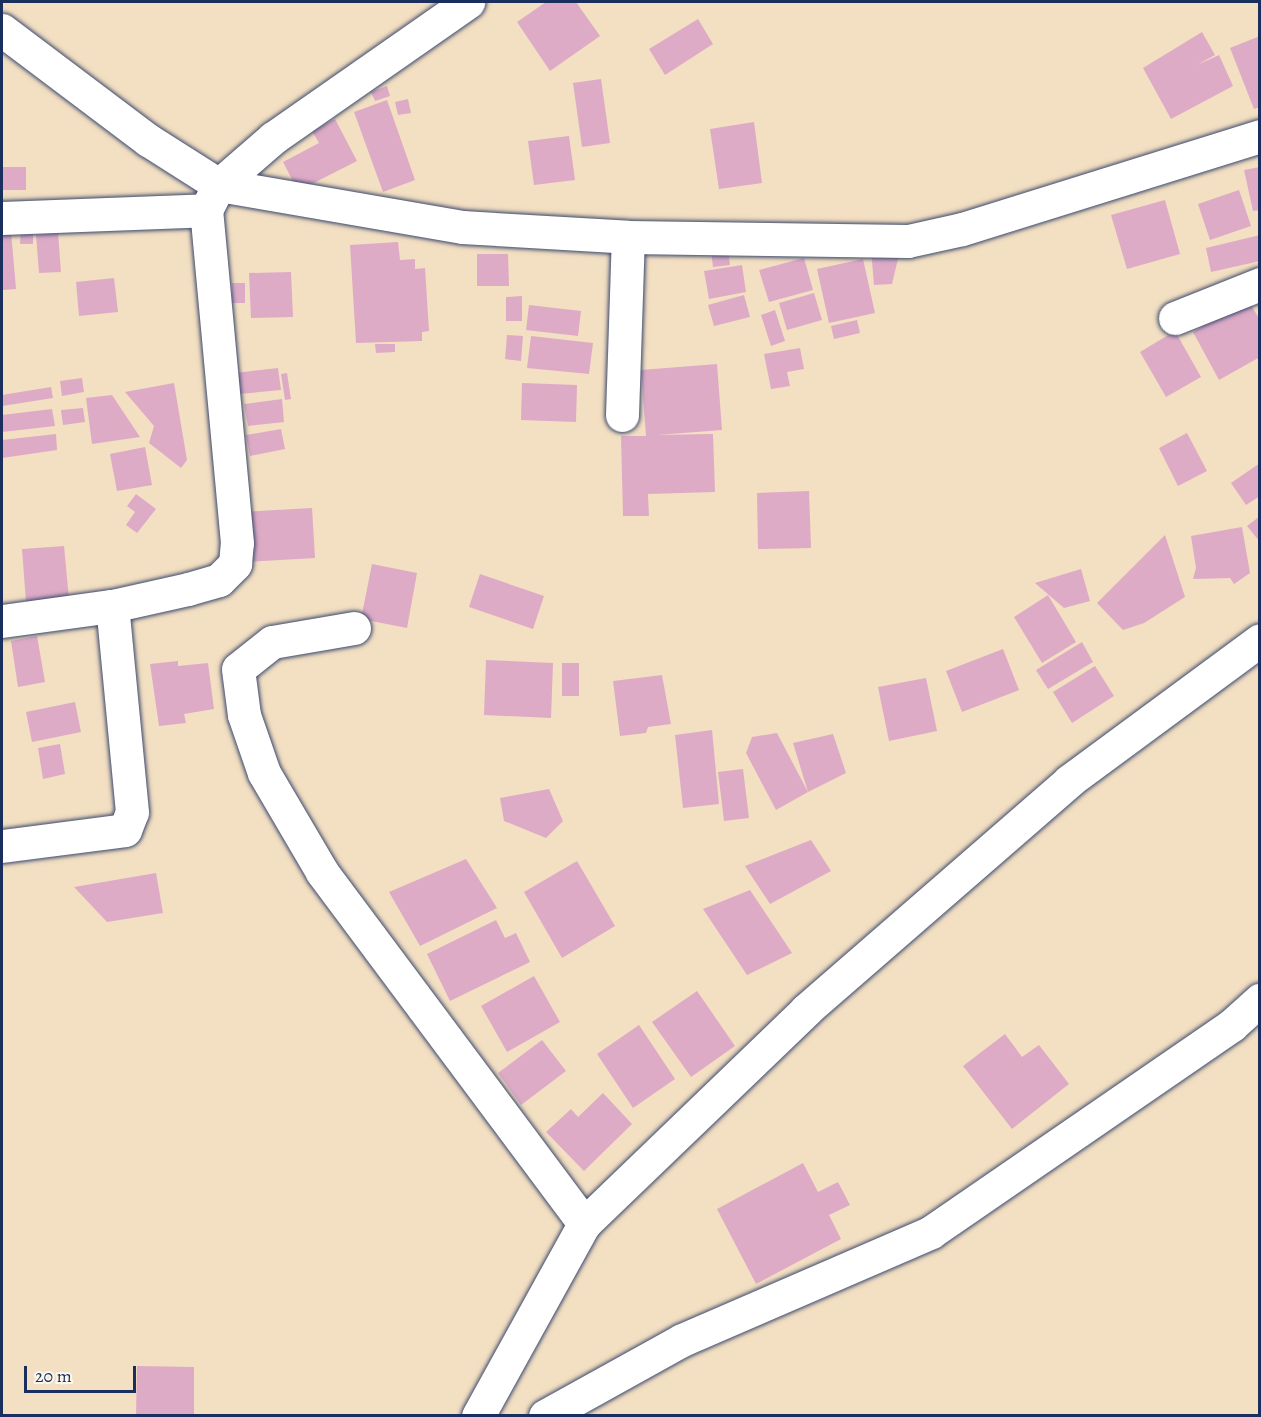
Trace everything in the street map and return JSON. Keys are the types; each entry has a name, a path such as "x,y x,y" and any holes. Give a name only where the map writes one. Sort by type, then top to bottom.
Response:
{"street":[{"path":"212,198 273,138 468,2"},
{"path":"2,30 148,140 212,198 237,543 235,564 219,580 112,606 2,621"},
{"path":"2,219 212,198 462,227 628,237 908,241 962,230 1260,136"},
{"path":"622,415 628,237"},
{"path":"1175,318 1260,284"},
{"path":"2,846 125,830 132,812 112,606"},
{"path":"354,628 272,642 238,669 243,715 264,773 322,872 584,1224"},
{"path":"478,1416 584,1224 806,1010 1069,781 1260,640"},
{"path":"545,1416 682,1340 931,1232 1232,1025 1260,1000"}],"building":[{"path":"546,2 576,2 600,36 550,71 517,22"},
{"path":"698,19 713,44 665,75 649,49"},
{"path":"1202,32 1215,55 1197,65 1219,55 1233,86 1171,119 1143,68"},
{"path":"1260,36 1260,107 1254,109 1230,48"},
{"path":"601,79 610,143 582,147 573,83"},
{"path":"387,86 390,96 375,101 371,92"},
{"path":"408,99 411,113 398,115 395,102"},
{"path":"387,100 415,180 383,192 354,112"},
{"path":"335,119 357,161 298,191 283,162 319,143 312,131"},
{"path":"754,122 762,183 719,189 710,129"},
{"path":"569,136 575,180 534,185 528,141"},
{"path":"2,167 26,167 26,190 2,190"},
{"path":"1260,167 1260,210 1253,211 1244,170"},
{"path":"1239,190 1251,226 1210,240 1198,204"},
{"path":"1165,200 1180,254 1127,269 1111,215"},
{"path":"21,229 33,229 33,244 20,244"},
{"path":"11,231 16,289 2,290 2,232"},
{"path":"58,233 61,272 39,273 36,235"},
{"path":"1260,235 1260,261 1211,272 1206,248"},
{"path":"398,242 400,260 415,259 415,269 425,268 429,331 422,332 422,341 356,343 350,245"},
{"path":"901,246 892,284 874,285 871,249"},
{"path":"728,250 730,265 713,267 711,251"},
{"path":"477,254 508,254 509,286 477,286"},
{"path":"804,258 813,290 769,302 759,270"},
{"path":"863,259 875,313 829,323 817,269"},
{"path":"742,265 746,292 709,299 704,271"},
{"path":"291,272 293,317 251,318 249,273"},
{"path":"114,278 118,312 79,316 76,282"},
{"path":"232,283 245,283 245,303 232,303"},
{"path":"814,293 822,320 787,330 779,303"},
{"path":"744,295 750,317 714,326 708,305"},
{"path":"522,296 522,321 506,321 506,297"},
{"path":"1248,300 1260,320 1260,357 1219,380 1193,332"},
{"path":"529,305 581,311 578,336 526,330"},
{"path":"775,310 785,341 771,346 761,315"},
{"path":"857,320 860,333 834,339 831,326"},
{"path":"1175,331 1201,377 1166,397 1140,352"},
{"path":"507,335 523,336 521,361 505,359"},
{"path":"531,336 593,343 589,374 527,368"},
{"path":"375,344 395,344 395,352 376,353"},
{"path":"800,348 804,369 787,372 790,386 771,389 764,354"},
{"path":"717,364 722,430 657,435 713,434 715,492 648,494 649,516 623,516 621,436 646,436 641,370"},
{"path":"278,368 281,390 229,395 227,374"},
{"path":"287,373 291,399 285,400 281,374"},
{"path":"82,378 84,392 62,396 60,381"},
{"path":"174,383 187,460 181,468 149,443 154,426 125,392"},
{"path":"522,383 577,385 576,422 521,420"},
{"path":"51,387 53,398 2,406 2,395"},
{"path":"112,395 140,437 92,444 86,398"},
{"path":"282,399 284,422 248,426 244,404"},
{"path":"83,408 85,422 63,425 61,410"},
{"path":"52,409 55,426 2,432 2,415"},
{"path":"281,429 285,449 250,456 246,435"},
{"path":"1187,433 1207,471 1178,486 1159,448"},
{"path":"56,434 57,450 2,458 2,440"},
{"path":"145,447 152,485 117,491 110,454"},
{"path":"1260,463 1260,496 1246,505 1231,483"},
{"path":"809,491 811,548 758,549 757,493"},
{"path":"136,494 156,509 137,533 126,525 135,512 127,506"},
{"path":"312,508 315,558 244,562 241,512"},
{"path":"1260,516 1260,542 1247,526"},
{"path":"1242,527 1250,573 1234,584 1230,578 1193,579 1196,568 1191,536"},
{"path":"1165,535 1185,597 1144,623 1123,630 1097,603"},
{"path":"64,546 69,599 26,602 22,549"},
{"path":"372,564 417,573 407,628 361,619"},
{"path":"1081,569 1090,601 1064,608 1035,583"},
{"path":"480,574 544,596 533,629 469,607"},
{"path":"1048,595 1076,642 1042,663 1014,617"},
{"path":"37,636 45,682 18,687 11,641"},
{"path":"1082,642 1093,662 1048,689 1036,670"},
{"path":"1003,649 1019,690 962,712 946,671"},
{"path":"486,660 553,663 551,718 484,715"},
{"path":"178,661 178,666 208,663 214,709 184,714 186,723 159,726 150,664"},
{"path":"562,663 579,663 579,696 562,696"},
{"path":"1095,666 1114,696 1072,723 1053,692"},
{"path":"662,675 671,724 648,727 646,733 620,736 613,681"},
{"path":"926,678 937,731 889,741 878,687"},
{"path":"75,702 81,732 32,742 26,712"},
{"path":"712,730 719,804 683,808 675,735"},
{"path":"777,733 808,792 776,810 746,753 752,737"},
{"path":"833,734 846,773 808,792 793,743"},
{"path":"60,744 65,774 43,779 38,748"},
{"path":"743,769 749,818 724,821 718,772"},
{"path":"549,789 563,821 546,838 504,821 500,798"},
{"path":"811,840 831,871 770,904 745,866"},
{"path":"466,859 497,908 420,946 389,892"},
{"path":"577,861 615,926 562,958 524,892"},
{"path":"156,873 163,913 107,922 74,887"},
{"path":"750,890 792,953 747,975 703,909"},
{"path":"496,920 505,938 516,933 530,962 450,1001 427,954"},
{"path":"534,976 560,1022 507,1052 481,1006"},
{"path":"697,991 735,1046 691,1077 652,1022"},
{"path":"639,1025 675,1079 633,1108 597,1054"},
{"path":"1005,1034 1022,1057 1039,1045 1069,1084 1012,1129 963,1066"},
{"path":"542,1040 566,1071 521,1105 498,1073"},
{"path":"603,1093 632,1124 584,1171 546,1132 571,1109 578,1117"},
{"path":"803,1163 818,1192 838,1182 850,1205 829,1215 841,1239 756,1284 717,1209"},
{"path":"137,1366 194,1367 194,1416 136,1416"}]}
